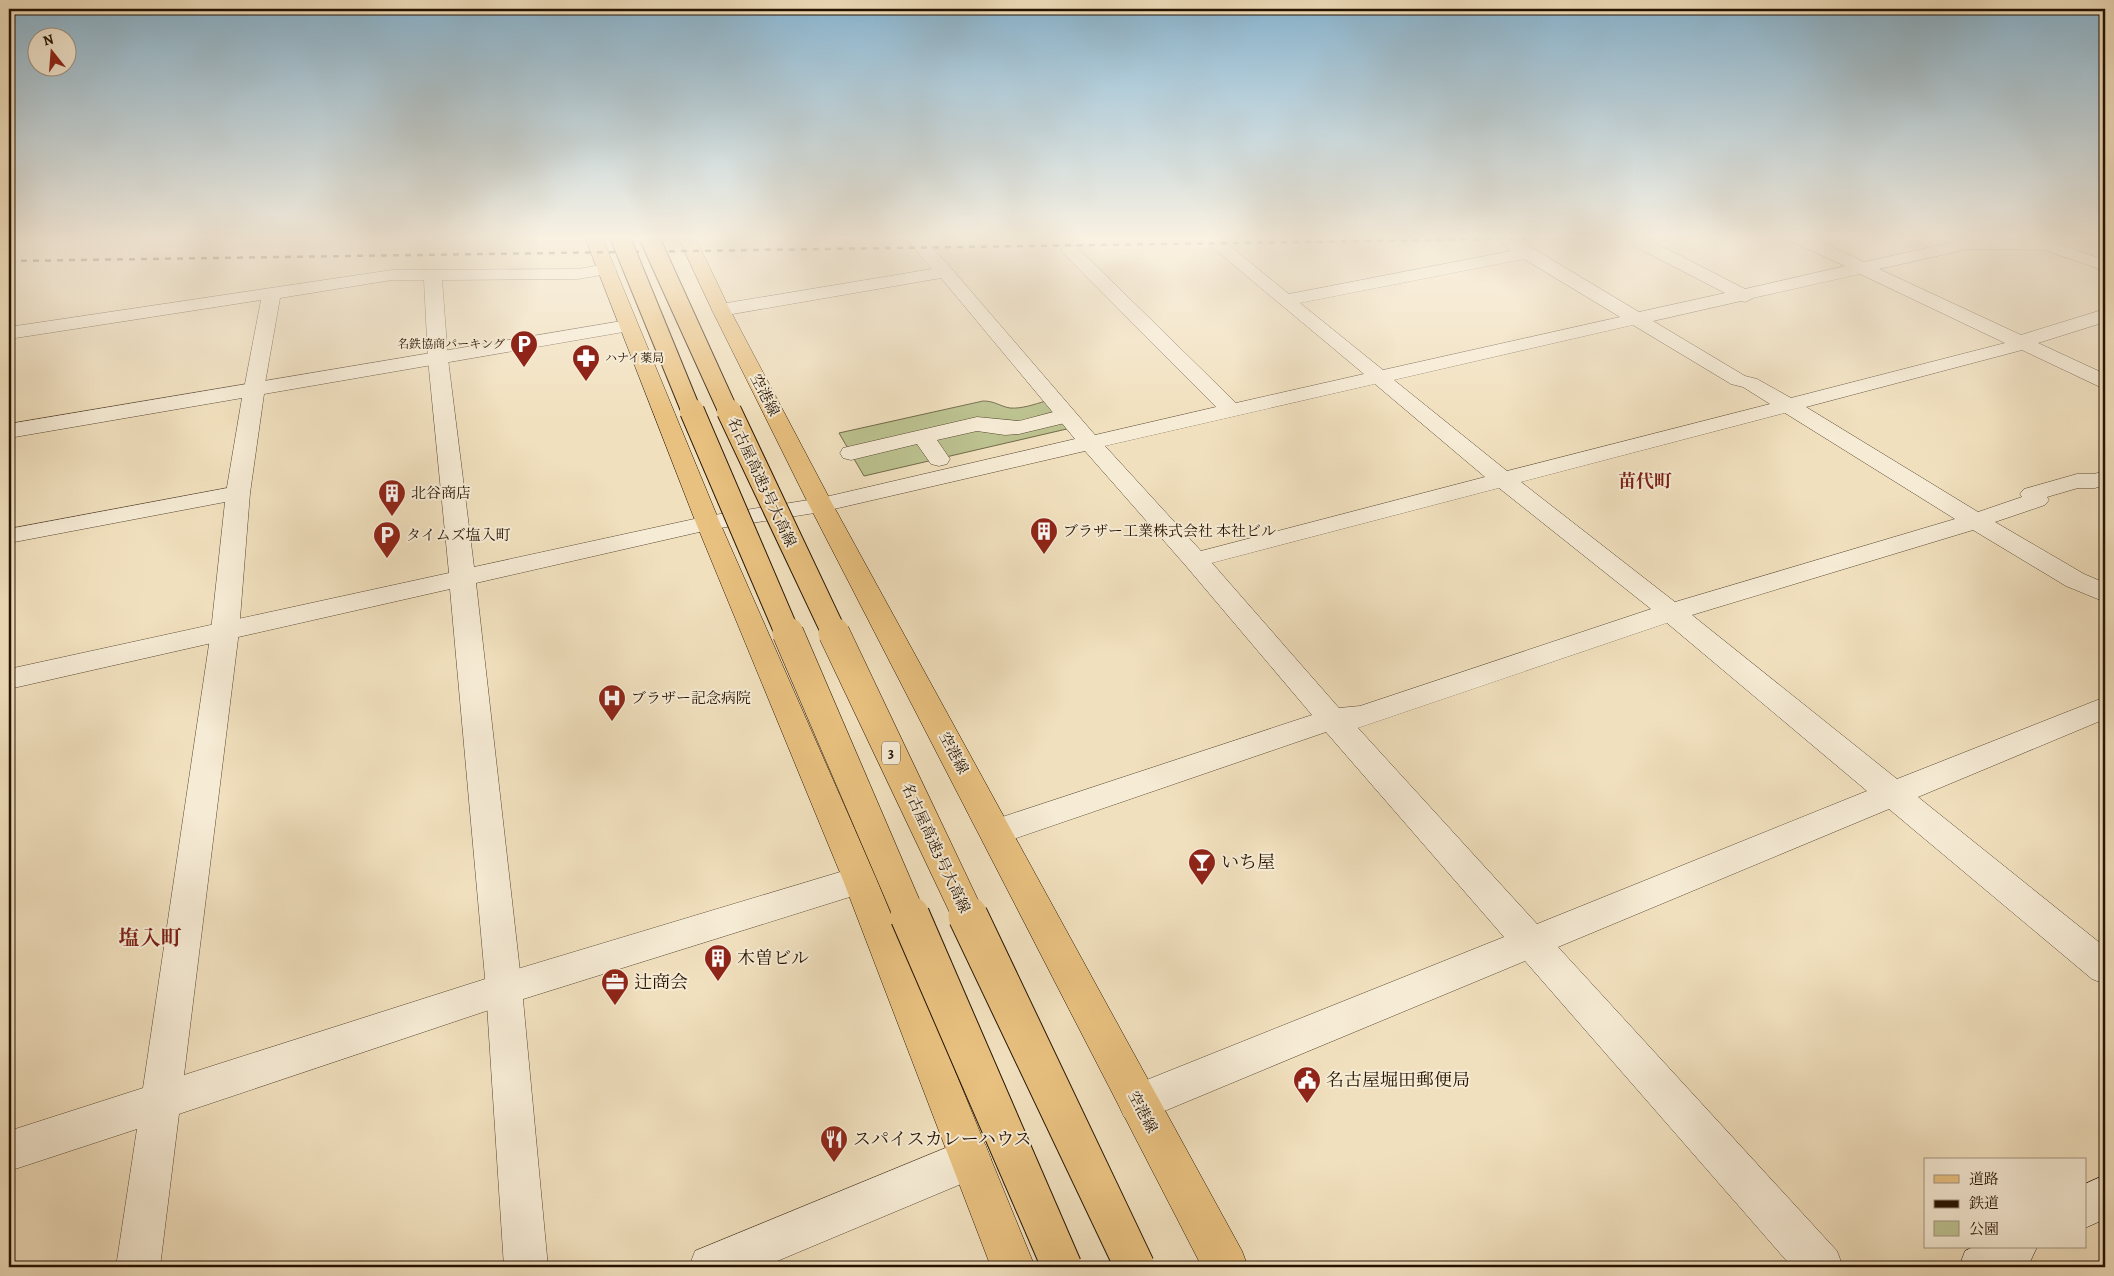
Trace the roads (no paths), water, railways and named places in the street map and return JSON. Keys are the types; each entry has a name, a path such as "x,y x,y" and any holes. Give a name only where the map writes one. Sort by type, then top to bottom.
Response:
{"main road":[{"path":"617,297 708,523 860,880 1012,1267"},
{"path":"644,297 698,429 1062,1267"},
{"name":"名古屋高速3号大高線","path":"676,297 733,421 1135,1267"},
{"name":"空港線","path":"715,297 822,505 1226,1267"}],"street":[{"path":"9,333 254,297"},
{"path":"138,1267 225,631 238,493 271,297"},
{"path":"434,297 438,359 504,989 526,1267"},
{"path":"721,310 800,297"},
{"path":"966,297 1090,443 1195,560 1332,719 1821,1267"},
{"path":"1117,297 1232,410"},
{"path":"1281,297 1503,480 1670,612 2105,968"},
{"path":"1285,300 1303,297"},
{"path":"1598,297 1738,380 1750,383 1789,406 1974,521 2075,580 2088,584 2105,594"},
{"path":"9,679 708,523 822,505 1232,410 1743,297"},
{"path":"1922,297 2105,382"},
{"path":"1195,560 1789,406 2022,343 2105,315"},
{"path":"9,431 628,326"},
{"path":"851,453 977,424 989,423 1004,428 1015,428 1061,417"},
{"path":"879,424 891,444"},
{"path":"923,437 939,459"},
{"path":"996,832 1332,719 1361,717 1670,612 1974,521 2037,500 2032,494 2077,481 2095,481 2105,478"},
{"path":"9,536 238,493"},
{"path":"1138,1103 2105,707"},
{"path":"9,1150 504,989 860,880"},
{"path":"711,1267 970,1159"},
{"path":"2086,1206 2105,1196"},
{"path":"1981,1267 2013,1248"}],"place":[{"name":"名鉄協商パーキング","path":"524,368"},
{"name":"ハナイ薬局","path":"586,382"},
{"name":"北谷商店","path":"392,517"},
{"name":"ブラザー工業株式会社 本社ビル","path":"1044,555"},
{"name":"タイムズ塩入町","path":"387,559"},
{"name":"ブラザー記念病院","path":"612,722"},
{"name":"いち屋","path":"1202,886"},
{"name":"木曽ビル","path":"718,982"},
{"name":"辻商会","path":"615,1006"},
{"name":"名古屋堀田郵便局","path":"1307,1104"},
{"name":"スパイスカレーハウス","path":"834,1163"}],"district":[{"name":"苗代町","path":"1645,481"},
{"name":"塩入町","path":"150,938"}]}
